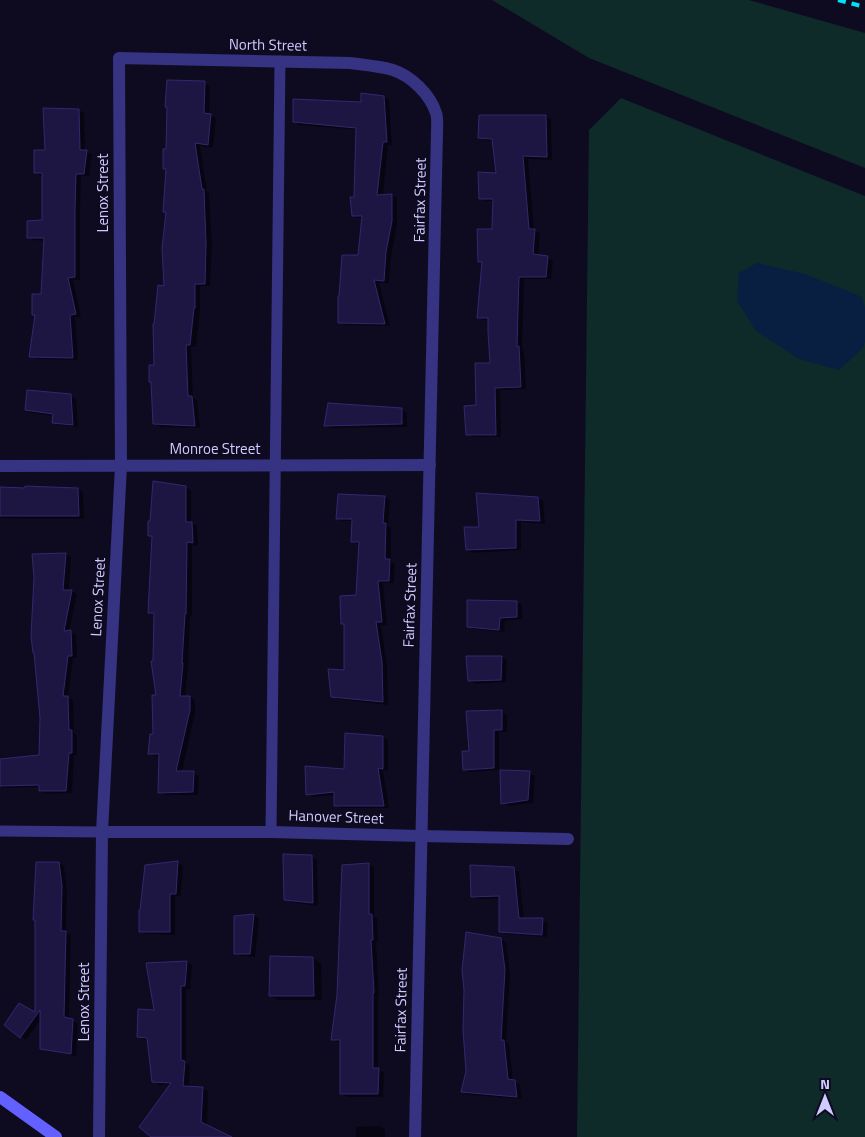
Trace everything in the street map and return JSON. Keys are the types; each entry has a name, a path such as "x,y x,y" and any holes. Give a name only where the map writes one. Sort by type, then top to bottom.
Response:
{"main road":[{"path":"0,1097 55,1137"}],"street":[{"name":"North Street","path":"119,58 350,63 394,71 414,82"},
{"name":"Lenox Street","path":"100,1137 102,832 121,466 119,58"},
{"name":"Fairfax Street","path":"414,82 427,96 436,113 438,132 420,836 415,1137"},
{"name":"Monroe Street","path":"0,466 430,465"},
{"name":"Hanover Street","path":"102,832 271,832 568,839"}],"lane":[{"path":"271,832 280,61"},
{"path":"0,831 102,832"}],"green space":[{"path":"492,0 749,0 865,33 865,168 589,58"},
{"path":"621,98 865,196 865,1137 577,1137 589,130"}],"water":[{"path":"757,263 805,274 862,297 865,308 865,341 863,348 839,370 799,359 756,331 737,301 739,273"}],"building":[{"path":"167,80 205,81 204,113 211,114 208,145 195,143 202,189 204,189 206,244 205,284 195,284 195,308 190,345 186,345 188,396 192,396 195,426 153,424 151,382 149,382 149,365 154,365 153,324 158,285 164,286 162,248 166,212 163,212 166,169 163,169 163,149 166,149 167,107 165,107"},
{"path":"361,93 384,96 387,142 383,142 377,195 392,194 392,221 386,252 384,281 374,280 385,324 338,323 338,296 342,255 358,255 362,216 352,216 350,197 354,197 356,128 293,122 293,99 361,102"},
{"path":"43,108 79,109 80,150 87,150 84,174 76,174 75,277 68,278 76,314 70,315 73,358 29,357 35,315 32,315 32,294 41,294 44,238 27,238 27,221 42,220 42,173 34,173 34,150 45,150"},
{"path":"479,115 546,115 547,157 523,156 529,229 535,229 533,254 548,256 546,277 519,277 517,347 519,346 521,387 495,388 496,435 466,435 464,406 476,405 475,363 490,363 488,318 477,318 482,262 478,262 477,229 492,229 493,199 479,199 478,172 496,173 492,139 478,138"},
{"path":"27,390 71,394 73,425 52,423 53,414 25,410"},
{"path":"328,403 402,408 402,424 324,426"},
{"path":"153,481 186,486 186,522 192,522 193,543 187,542 186,614 180,696 190,696 190,710 176,771 194,771 193,792 158,793 159,754 148,754 150,734 153,734 152,695 156,695 151,661 153,661 154,613 148,613 152,536 148,536 148,521 150,521"},
{"path":"25,486 78,488 79,516 0,516 0,487 25,488"},
{"path":"476,493 538,497 540,521 516,520 516,548 466,550 464,527 479,527"},
{"path":"338,494 385,496 383,523 386,523 385,559 390,559 389,581 378,581 382,622 376,622 382,662 383,702 331,697 328,669 344,670 344,624 341,624 340,596 356,595 359,542 351,542 352,519 336,519"},
{"path":"66,553 63,590 72,590 64,631 71,630 72,656 68,656 63,696 68,696 69,730 72,730 72,753 69,753 66,791 39,791 39,785 0,786 0,759 39,755 40,718 31,636 34,577 32,554"},
{"path":"467,600 517,601 517,617 500,618 499,630 467,627"},
{"path":"466,656 502,656 501,680 468,681"},
{"path":"502,710 502,730 494,730 494,768 463,770 462,751 469,751 466,711"},
{"path":"345,733 383,736 383,769 378,768 384,806 334,806 334,792 306,795 305,766 344,769"},
{"path":"500,770 530,771 528,800 501,804"},
{"path":"283,854 312,855 313,903 284,900"},
{"path":"178,861 176,894 170,894 170,932 139,932 139,910 145,865"},
{"path":"36,862 59,862 62,886 61,931 66,931 64,1017 73,1019 71,1054 40,1049 40,1010 20,1038 4,1025 19,1003 35,1012 35,920 33,920"},
{"path":"369,863 369,914 372,914 373,940 371,940 374,993 373,1068 379,1068 378,1094 340,1094 340,1040 331,1040 337,995 342,865"},
{"path":"470,865 514,867 519,918 543,918 542,935 499,932 499,896 471,897"},
{"path":"254,914 250,954 234,954 234,916"},
{"path":"466,932 501,938 505,970 501,1040 504,1040 508,1079 515,1080 517,1097 461,1092 466,1071 462,970"},
{"path":"270,956 313,957 314,996 269,996"},
{"path":"187,961 185,986 181,986 181,1060 185,1061 183,1086 203,1087 201,1122 232,1137 151,1137 139,1127 171,1083 152,1082 147,1038 137,1037 138,1009 154,1010 146,963"}],"railway":[{"path":"838,0 865,7"}]}
